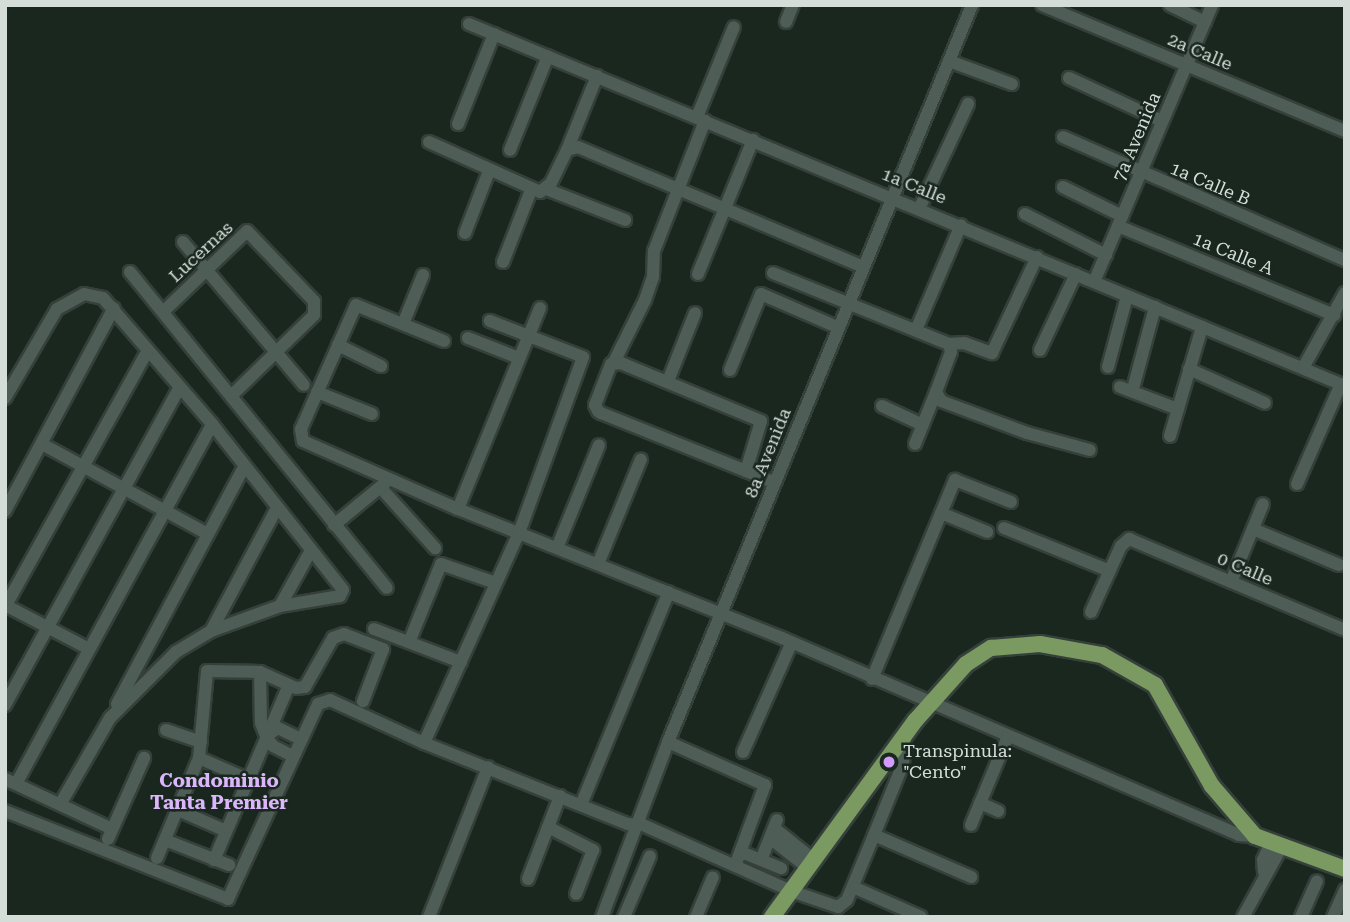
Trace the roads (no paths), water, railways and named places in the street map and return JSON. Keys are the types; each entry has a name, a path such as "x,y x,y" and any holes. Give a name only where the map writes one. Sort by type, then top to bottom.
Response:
{"main road":[{"path":"772,917 905,740 915,722 967,664 991,648 1040,643 1102,655 1155,685 1212,786 1255,835 1345,869"},
{"path":"853,806 866,779 898,735 915,722"}],"street":[{"path":"786,22 793,5"},
{"name":"8a Avenida","path":"602,917 668,741 723,613 861,266 972,5"},
{"name":"2a Calle","path":"1042,5 1061,9 1186,65 1345,131"},
{"path":"1170,5 1205,22"},
{"name":"7a Avenida","path":"1094,282 1212,5"},
{"name":"1a Calle","path":"469,24 920,207 1343,385"},
{"path":"734,27 654,251 653,277 645,300 595,405 598,411 775,483"},
{"path":"458,124 494,34"},
{"path":"510,150 548,56"},
{"path":"949,61 1012,85"},
{"path":"546,189 567,150 597,76"},
{"path":"1069,78 1162,121"},
{"path":"920,207 968,104"},
{"name":"1a Calle B","path":"1063,137 1345,260"},
{"path":"698,274 753,140"},
{"path":"429,142 531,190 546,189 625,220"},
{"path":"567,150 586,150 861,266"},
{"path":"465,233 489,171"},
{"name":"1a Calle A","path":"1063,187 1120,221 1334,315"},
{"path":"503,262 531,190"},
{"path":"1025,214 1106,255"},
{"path":"916,330 961,225"},
{"name":"Lucernas","path":"164,311 247,231 317,308 278,351"},
{"path":"183,242 278,351 304,385"},
{"path":"773,273 949,344 964,343 992,353 1037,257"},
{"path":"130,272 233,394 334,525 387,587"},
{"path":"1040,350 1076,274"},
{"path":"403,324 423,275"},
{"path":"1303,368 1345,293"},
{"path":"5,398 57,309 84,294 103,298 212,424 343,594 280,606 211,631 176,652 110,718"},
{"path":"730,370 761,294 837,327"},
{"path":"1108,367 1127,296"},
{"path":"444,341 356,305 302,429 303,441 384,484 458,509 723,613 1239,835 1255,835"},
{"path":"1133,385 1155,307"},
{"path":"5,511 114,308"},
{"path":"458,509 540,308"},
{"path":"668,381 695,313"},
{"path":"424,743 519,533 583,358 490,321"},
{"path":"1170,436 1202,327"},
{"path":"468,338 519,358"},
{"path":"915,444 951,352 949,344"},
{"path":"338,345 381,366"},
{"path":"89,649 5,606 148,350"},
{"path":"233,394 278,351"},
{"path":"614,362 668,381 761,421 746,471"},
{"path":"1189,369 1265,403"},
{"path":"1297,484 1343,385"},
{"path":"5,705 180,387"},
{"path":"1120,387 1178,409"},
{"path":"317,392 372,414"},
{"path":"936,392 941,401 971,413 1090,450"},
{"path":"881,406 923,425"},
{"path":"144,758 110,834 61,803 11,781 89,649 212,424"},
{"path":"41,444 206,533"},
{"path":"557,548 599,445"},
{"path":"598,564 641,459"},
{"path":"61,803 110,718 206,533 244,467"},
{"path":"872,679 954,483 961,481 1011,502"},
{"path":"334,525 384,484"},
{"path":"384,484 435,548"},
{"path":"1231,582 1263,504"},
{"path":"211,631 276,510"},
{"path":"941,513 987,532"},
{"path":"1004,528 1110,570 1091,612"},
{"path":"1253,529 1339,565"},
{"name":"0 Calle","path":"1110,570 1124,541 1133,539 1345,630"},
{"path":"280,606 310,552"},
{"path":"410,640 441,564 496,583"},
{"path":"581,805 669,592"},
{"path":"374,629 410,640 461,662"},
{"path":"157,858 199,758 202,681 207,671 260,672 289,685 305,687 312,682 333,638 344,634 383,649 363,701"},
{"path":"743,752 792,642"},
{"path":"260,672 261,723 266,736 274,746 293,756"},
{"path":"214,860 289,685"},
{"path":"5,811 228,899 318,705 330,700 424,743 636,824 791,891 838,907 844,904 853,887 903,764 905,740"},
{"path":"266,736 278,729 301,739"},
{"path":"166,730 201,742"},
{"path":"971,825 1008,736"},
{"path":"668,741 765,785 735,866"},
{"path":"199,758 247,779"},
{"path":"429,917 488,767"},
{"path":"527,879 560,796"},
{"path":"980,803 998,811"},
{"path":"178,810 226,831"},
{"path":"548,827 593,850 576,894"},
{"path":"761,860 774,829 811,864"},
{"path":"874,835 971,877"},
{"path":"165,840 229,865"},
{"path":"1243,917 1276,845"},
{"path":"746,854 781,867"},
{"path":"624,917 650,856"},
{"path":"696,917 713,877"},
{"path":"1301,917 1317,881"},
{"path":"853,887 921,917"},
{"path":"1333,917 1345,890"}],"place":[{"name":"Transpinula: \"Cento\"","path":"889,762"}],"district":[{"name":"Condominio Tanta Premier","path":"219,792"}]}
